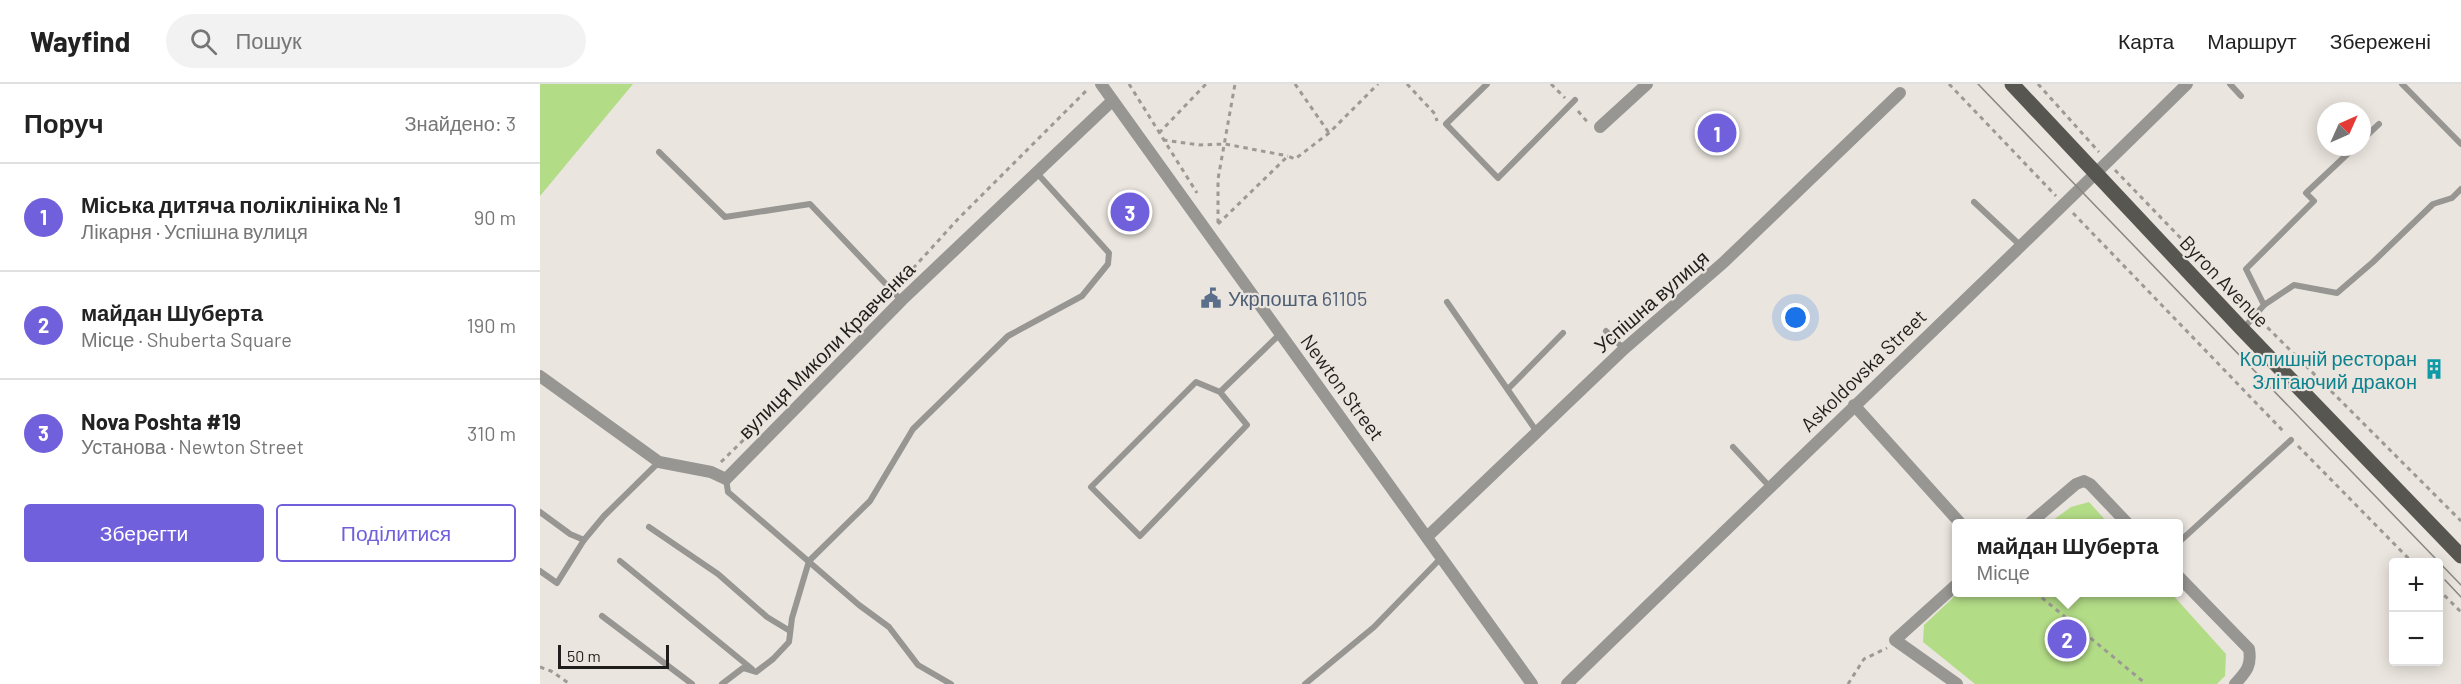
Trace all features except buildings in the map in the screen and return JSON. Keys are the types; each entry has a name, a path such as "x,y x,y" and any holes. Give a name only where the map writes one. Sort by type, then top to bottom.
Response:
{"main road":[{"name":"Byron Avenue","path":"2012,84 2242,329 2461,556"}],"street":[{"name":"вулиця Миколи Кравченка","path":"726,479 902,300 1036,172 1106,93 1125,84"},
{"path":"1600,127 1647,84"},
{"name":"Askoldovska Street","path":"1567,684 1769,486 2065,205 2187,84"},
{"name":"Newton Street","path":"1106,93 1532,684"},
{"name":"Успішна вулиця","path":"1427,537 1624,349 1724,262 1900,93"},
{"path":"540,376 659,462 711,472 726,479"},
{"path":"1854,405 1957,519"},
{"path":"2035,519 2076,483 2084,481 2090,483 2123,519"},
{"path":"2183,581 2249,649 2251,660 2248,670 2235,684"},
{"path":"1952,589 1895,640 1957,684"}],"lane":[{"path":"1486,84 1446,124 1498,178 1573,102"},
{"path":"2230,84 2241,96"},
{"path":"2402,84 2461,144"},
{"path":"2371,132 2379,124"},
{"path":"659,152 725,217 810,204 902,300"},
{"path":"2264,305 2246,269 2314,201 2306,193 2345,156"},
{"path":"756,672 773,659 789,642 792,618 809,561 870,501 913,429 1008,336 1082,296 1108,264 1110,254 1036,172"},
{"path":"2242,329 2264,305 2294,285 2337,293 2433,204 2452,198 2461,189"},
{"path":"1974,202 2022,246"},
{"path":"1447,302 1537,432"},
{"path":"1606,331 1624,349"},
{"path":"1508,389 1563,333"},
{"path":"1220,392 1280,334"},
{"path":"1196,382 1220,392 1247,425 1140,536 1091,488 1196,382"},
{"path":"2183,538 2291,440"},
{"path":"1733,447 1769,486"},
{"path":"540,572 557,583 584,540 604,516 659,462"},
{"path":"726,479 728,492 859,605 890,627 926,671 951,684"},
{"path":"540,512 570,534 584,540"},
{"path":"649,527 718,574 767,617 790,631"},
{"path":"1305,684 1374,627 1441,557"},
{"path":"620,561 756,672"},
{"path":"602,616 692,684"},
{"path":"722,684 743,668 756,672"}],"path":[{"path":"894,290 958,219 1093,84"},
{"path":"1125,84 1200,196"},
{"path":"1159,132 1206,84"},
{"path":"1218,224 1218,179 1235,84"},
{"path":"1295,84 1329,133"},
{"path":"1163,140 1200,145 1224,144 1295,159 1329,133 1378,84"},
{"path":"1551,84 1573,102"},
{"path":"1949,84 2291,440 2408,558"},
{"path":"2038,84 2108,162 2255,315 2461,521"},
{"path":"1218,224 1288,156"},
{"path":"1212,215 1218,224"},
{"path":"711,472 777,406"},
{"path":"2443,593 2461,612"},
{"path":"2040,597 2146,684"},
{"path":"1848,684 1864,659 1886,649 1895,640"},
{"path":"540,667 551,671 570,684"}],"green space":[{"path":"540,84 633,84 540,196"},
{"path":"2089,502 2104,519 2054,519 2071,507"},
{"path":"1954,597 2175,597 2226,654 2225,676 2217,684 1975,684 1923,642 1924,625"}],"tram line":[{"path":"1978,84 2461,585"},
{"path":"2445,580 2461,597"}],"place":[{"name":"Міська дитяча поліклініка № 1","path":"1717,133"},
{"name":"Nova Poshta #19","path":"1130,212"},
{"name":"Укрпошта 61105","path":"1211,298"},
{"name":"Колишній ресторан Злітаючий дракон","path":"2434,369"},
{"name":"майдан Шуберта","path":"2067,639"}]}
